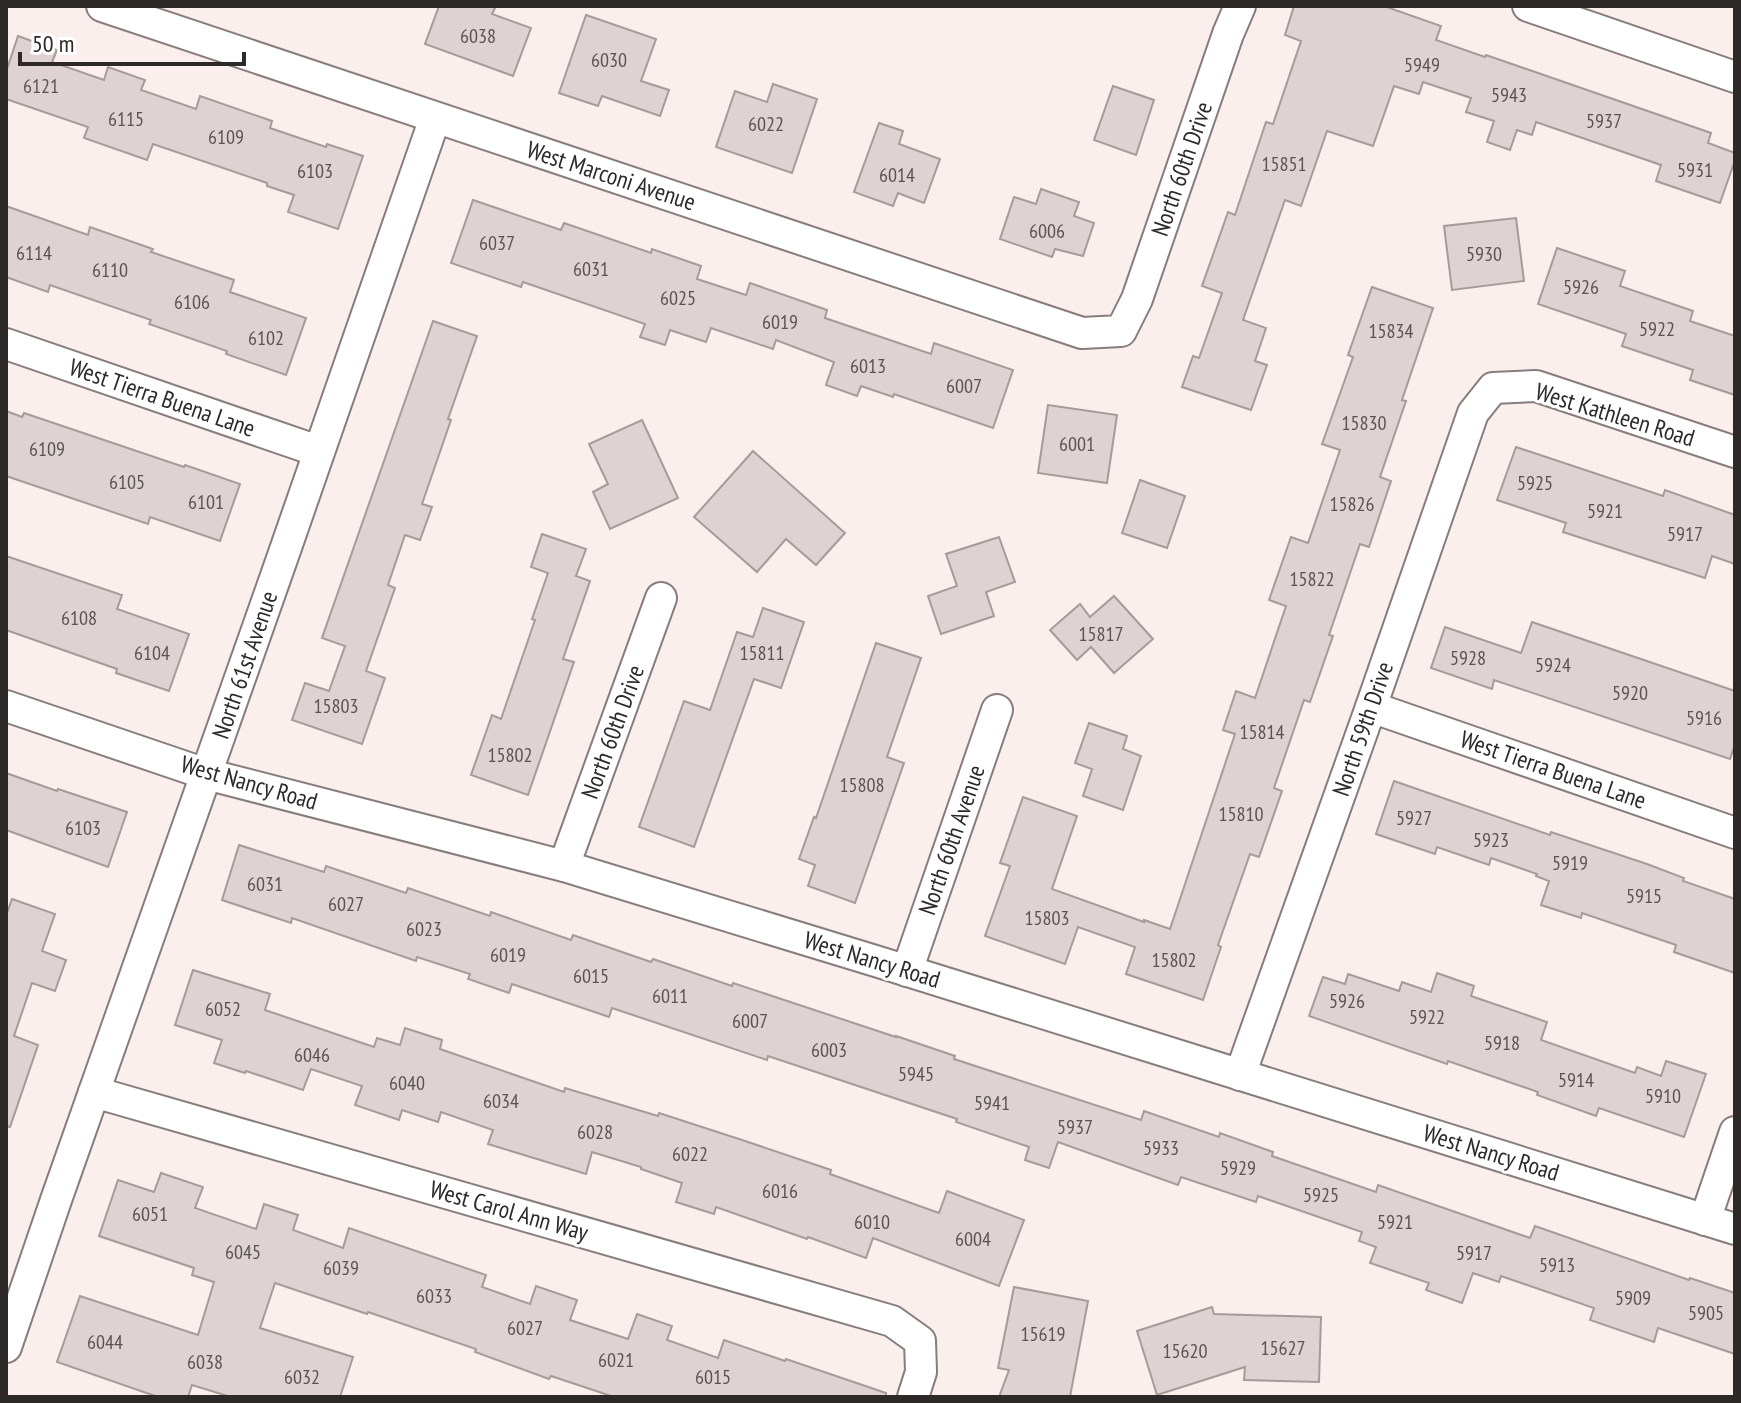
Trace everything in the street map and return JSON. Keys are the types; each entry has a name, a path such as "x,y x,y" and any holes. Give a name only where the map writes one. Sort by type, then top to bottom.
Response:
{"street":[{"name":"West Marconi Avenue","path":"102,6 1082,333 1121,331"},
{"name":"North 60th Drive","path":"1121,331 1137,299 1240,6"},
{"path":"1528,6 1735,77"},
{"name":"North 61st Avenue","path":"6,1347 435,118"},
{"name":"West Tierra Buena Lane","path":"6,344 318,451"},
{"name":"West Kathleen Road","path":"1493,388 1536,386 1735,452"},
{"name":"North 59th Drive","path":"1240,1075 1473,413 1493,388"},
{"name":"North 60th Drive","path":"564,866 661,598"},
{"name":"West Nancy Road","path":"6,706 206,774 564,866 1735,1229"},
{"name":"West Tierra Buena Lane","path":"1371,707 1735,833"},
{"name":"North 60th Avenue","path":"907,971 997,710"},
{"name":"West Carol Ann Way","path":"94,1092 892,1321 920,1341 921,1372 913,1397"},
{"path":"1705,1220 1735,1132"}],"building":[{"path":"439,6 496,6 492,14 531,28 513,76 425,44"},
{"path":"1294,6 1384,6 1441,26 1436,40 1711,133 1708,143 1735,153 1720,203 1656,181 1661,165 1536,122 1532,135 1517,130 1510,150 1487,142 1494,121 1466,112 1471,98 1423,82 1419,94 1394,86 1373,146 1327,131 1301,206 1285,200 1243,320 1266,328 1255,361 1267,365 1251,410 1182,387 1193,356 1199,358 1222,293 1202,286 1228,212 1235,215 1266,122 1273,124 1301,41 1285,35"},
{"path":"586,15 656,39 641,81 669,90 660,116 602,96 598,106 559,93"},
{"path":"18,36 57,50 52,62 104,80 108,67 145,80 141,90 196,109 200,96 272,121 270,128 363,156 338,229 288,212 294,195 267,186 267,183 153,144 147,160 84,138 88,127 6,99 6,72"},
{"path":"773,84 817,99 792,173 716,147 735,91 767,102"},
{"path":"1113,86 1154,100 1136,155 1094,140"},
{"path":"879,123 903,131 899,144 940,159 924,203 898,193 893,206 854,192"},
{"path":"1041,189 1079,202 1074,216 1094,223 1083,256 1055,249 1052,257 1000,239 1014,197 1036,204"},
{"path":"473,200 561,230 564,223 651,253 652,249 701,266 697,279 746,295 750,283 827,310 825,318 931,354 934,343 1013,370 993,428 894,394 893,397 861,386 857,396 826,385 834,362 776,340 773,349 711,328 706,342 670,330 665,345 640,337 645,324 523,282 521,287 451,263"},
{"path":"6,206 88,235 90,227 153,249 151,252 234,280 230,292 306,318 286,375 149,324 151,320 50,285 48,292 6,277"},
{"path":"1516,218 1524,281 1452,290 1444,226"},
{"path":"1557,248 1625,271 1620,286 1693,311 1690,321 1735,336 1735,395 1690,380 1693,370 1622,346 1626,334 1538,304"},
{"path":"1372,287 1433,308 1380,477 1391,481 1369,547 1360,544 1310,702 1304,700 1274,788 1282,791 1259,857 1250,854 1218,945 1221,947 1203,1000 1126,974 1135,947 1078,927 1065,964 985,936 1010,866 1000,863 1023,797 1077,816 1052,889 1170,929 1235,734 1223,730 1236,691 1255,698 1286,606 1269,600 1291,537 1308,543 1340,450 1322,444 1353,357 1348,355"},
{"path":"433,321 477,336 422,504 432,507 420,540 405,535 388,585 395,588 366,671 385,678 362,744 292,720 305,683 329,691 345,646 322,638"},
{"path":"1048,405 1117,415 1107,483 1038,473"},
{"path":"6,411 22,417 24,413 240,484 220,541 150,517 148,524 6,476"},
{"path":"642,420 678,498 610,529 593,492 608,484 589,444"},
{"path":"1516,447 1663,496 1665,490 1735,515 1735,564 1712,556 1705,578 1563,532 1566,523 1497,500"},
{"path":"753,451 845,533 816,565 786,539 757,572 694,517"},
{"path":"1140,480 1185,496 1167,548 1122,533"},
{"path":"542,534 586,549 576,576 590,581 563,659 574,662 528,795 471,775 492,715 501,719 535,620 532,619 548,573 531,567"},
{"path":"999,537 1015,582 986,592 994,616 941,634 928,596 957,586 946,554"},
{"path":"6,556 122,595 117,609 189,634 169,691 6,630"},
{"path":"1114,596 1153,639 1114,673 1091,647 1077,660 1050,630 1080,604 1090,617"},
{"path":"763,608 804,622 781,688 754,679 694,847 639,827 684,701 710,710 737,632 753,637"},
{"path":"1532,622 1735,691 1735,744 1730,759 1494,680 1492,689 1431,668 1445,627 1521,653"},
{"path":"876,643 921,658 887,757 904,763 855,903 808,886 815,865 799,859"},
{"path":"1089,723 1127,736 1123,749 1141,756 1123,810 1083,796 1092,769 1075,763"},
{"path":"6,773 127,812 108,867 6,830"},
{"path":"1394,781 1550,835 1551,832 1647,864 1684,878 1683,881 1735,899 1735,973 1674,952 1676,945 1582,913 1581,918 1541,905 1549,881 1537,874 1491,858 1489,865 1437,847 1435,854 1376,834"},
{"path":"239,845 324,872 326,866 406,893 408,888 571,940 573,935 651,962 653,959 732,986 733,983 896,1036 955,1056 954,1059 1141,1120 1144,1111 1219,1137 1220,1133 1273,1152 1272,1156 1376,1192 1378,1185 1530,1238 1535,1226 1735,1293 1735,1354 1658,1328 1654,1342 1590,1320 1594,1308 1501,1276 1499,1282 1473,1273 1462,1303 1426,1290 1429,1283 1370,1263 1376,1247 1359,1241 1362,1232 1258,1196 1256,1202 1181,1177 1178,1185 1058,1142 1049,1168 1025,1160 1029,1147 956,1122 957,1119 768,1056 767,1060 612,1008 609,1017 512,984 509,993 468,979 470,974 417,957 416,961 292,918 291,923 222,900"},
{"path":"12,899 55,914 42,951 66,960 55,991 32,983 14,1036 38,1045 10,1127 6,1126 6,916"},
{"path":"193,970 270,994 265,1010 374,1047 377,1038 400,1045 405,1028 442,1040 440,1049 564,1092 565,1088 658,1116 659,1113 831,1170 830,1174 939,1213 947,1191 1024,1220 999,1286 873,1238 866,1258 716,1207 714,1214 676,1202 682,1183 592,1152 586,1174 488,1144 493,1130 441,1112 438,1122 402,1110 399,1120 355,1105 362,1086 311,1069 303,1090 214,1063 222,1040 175,1025"},
{"path":"1437,973 1474,986 1471,996 1547,1022 1541,1040 1635,1073 1637,1067 1661,1076 1666,1061 1706,1074 1684,1137 1599,1108 1596,1116 1537,1095 1538,1092 1309,1016 1323,977 1345,984 1348,974 1399,991 1402,982 1431,992"},
{"path":"161,1173 203,1187 195,1208 256,1229 264,1204 298,1215 293,1230 343,1248 349,1228 486,1275 482,1287 530,1304 536,1286 577,1300 570,1320 628,1339 637,1314 672,1326 667,1340 718,1358 724,1340 886,1393 886,1397 614,1397 551,1376 549,1379 475,1352 476,1349 275,1283 260,1328 353,1357 340,1397 231,1397 192,1385 188,1397 158,1397 57,1362 80,1296 198,1335 214,1282 192,1275 194,1268 99,1236 118,1180 154,1192"},
{"path":"1014,1287 1088,1301 1070,1397 999,1397 1009,1370 998,1368"},
{"path":"1212,1307 1214,1314 1321,1317 1319,1382 1244,1380 1245,1367 1157,1395 1137,1331"}]}
